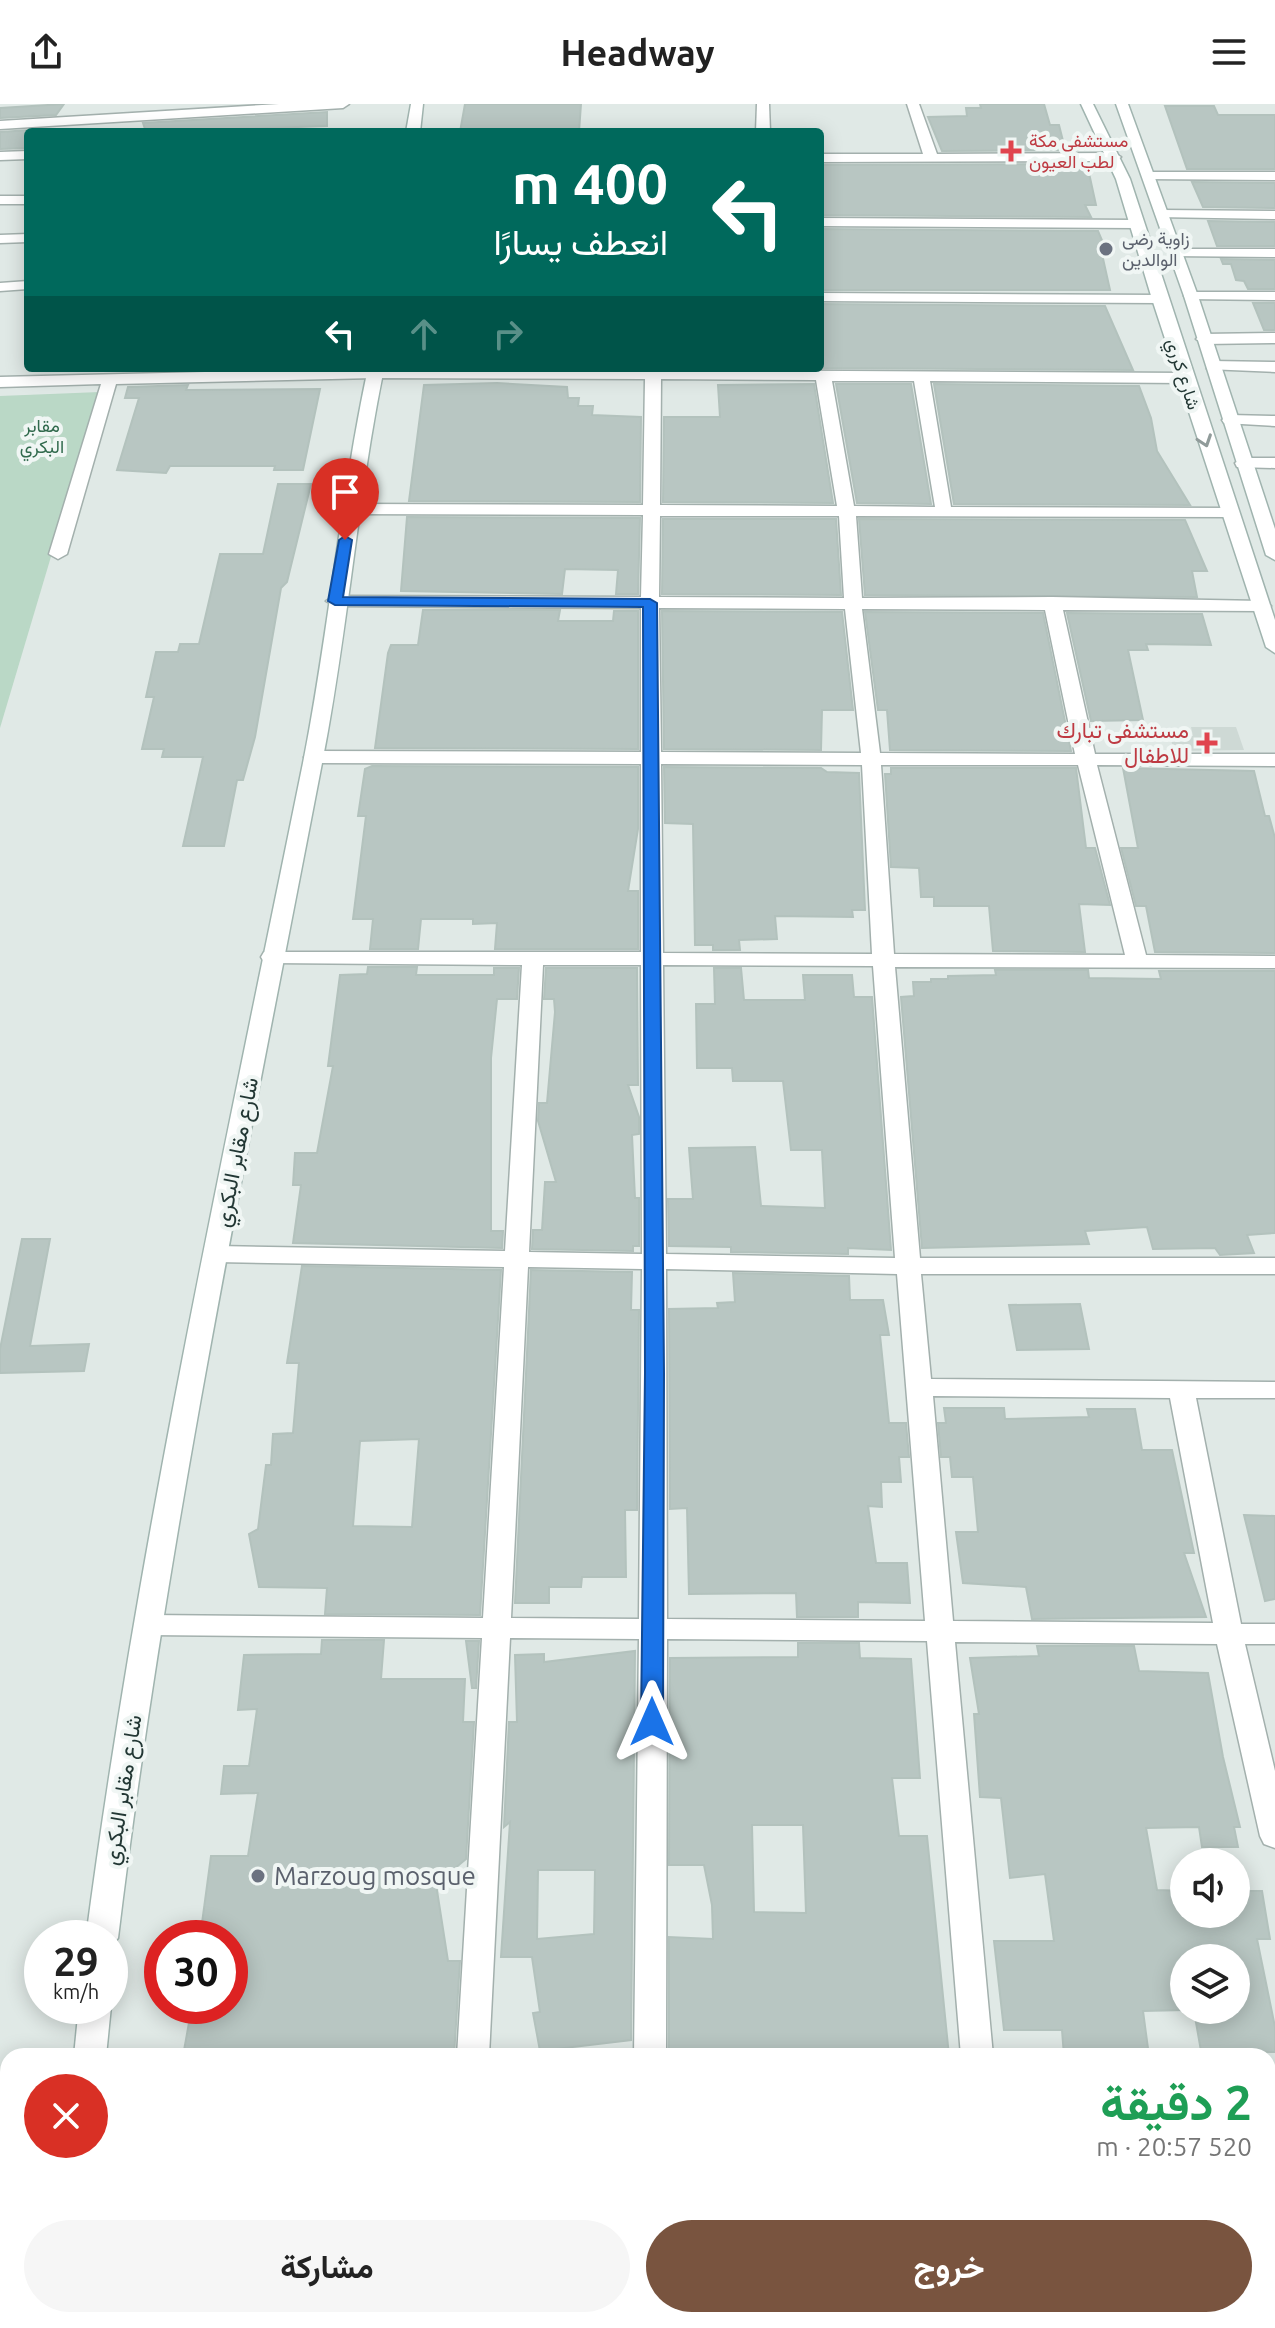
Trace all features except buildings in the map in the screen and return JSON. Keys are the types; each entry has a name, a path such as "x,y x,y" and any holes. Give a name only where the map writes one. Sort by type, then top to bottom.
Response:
{"street":[{"path":"0,125 123,110 343,104"},
{"path":"414,128 417,104"},
{"path":"763,104 763,128"},
{"path":"913,104 931,157"},
{"name":"شارع كرري","path":"1087,104 1114,157 1275,647"},
{"name":"شارع كرري","path":"1122,104 1191,296 1275,555"},
{"path":"123,110 133,128"},
{"path":"0,156 24,155"},
{"path":"824,158 1114,157"},
{"path":"1150,176 1275,176"},
{"path":"0,200 24,200"},
{"path":"1162,214 1275,215"},
{"path":"824,222 1136,224"},
{"path":"0,239 24,238"},
{"path":"1176,253 1275,253"},
{"path":"0,287 24,285"},
{"path":"1191,296 1275,296"},
{"path":"824,297 1159,299"},
{"path":"1204,339 1275,338"},
{"path":"1212,366 1275,367"},
{"path":"0,382 342,372"},
{"name":"شارع مقابر البكري","path":"104,1920 121,1788 149,1625 272,957 314,757 335,601 375,372"},
{"path":"431,372 653,376 772,372 823,376 1185,378"},
{"path":"650,2048 654,1261 650,603 653,376"},
{"path":"823,376 847,512 853,605 871,757 886,959 887,1020 976,2048"},
{"path":"921,376 933,463 944,511"},
{"path":"58,554 110,379"},
{"path":"1230,420 1275,421"},
{"path":"1243,463 1275,463"},
{"path":"350,509 651,513 1229,513"},
{"path":"335,601 853,605 1052,602 1262,606"},
{"path":"1052,602 1086,759 1137,961"},
{"path":"314,757 1275,760"},
{"path":"272,957 1275,962"},
{"path":"473,2048 533,957"},
{"path":"217,1254 908,1266 1275,1266"},
{"path":"917,1387 1275,1390"},
{"path":"1182,1391 1229,1634 1275,1836"},
{"path":"149,1625 1275,1634"},
{"path":"91,2048 93,2024"}],"shaded area":[{"name":"مستشفى تبارك للاطفال","path":"1191,727 1236,727 1244,750 1174,751 1170,736 1193,736"}],"green space":[{"name":"مقابر البكري","path":"100,392 0,728 0,396"}],"place":[{"name":"مستشفى مكة لطب العيون","path":"1011,151"},
{"name":"زاوية رضى الوالدين","path":"1106,249"},
{"name":"مستشفى تبارك للاطفال","path":"1207,743"},
{"name":"Marzoug mosque","path":"258,1876"}],"route":[{"path":"345,540 335,601 650,603 655,1373 652,1722"}]}
